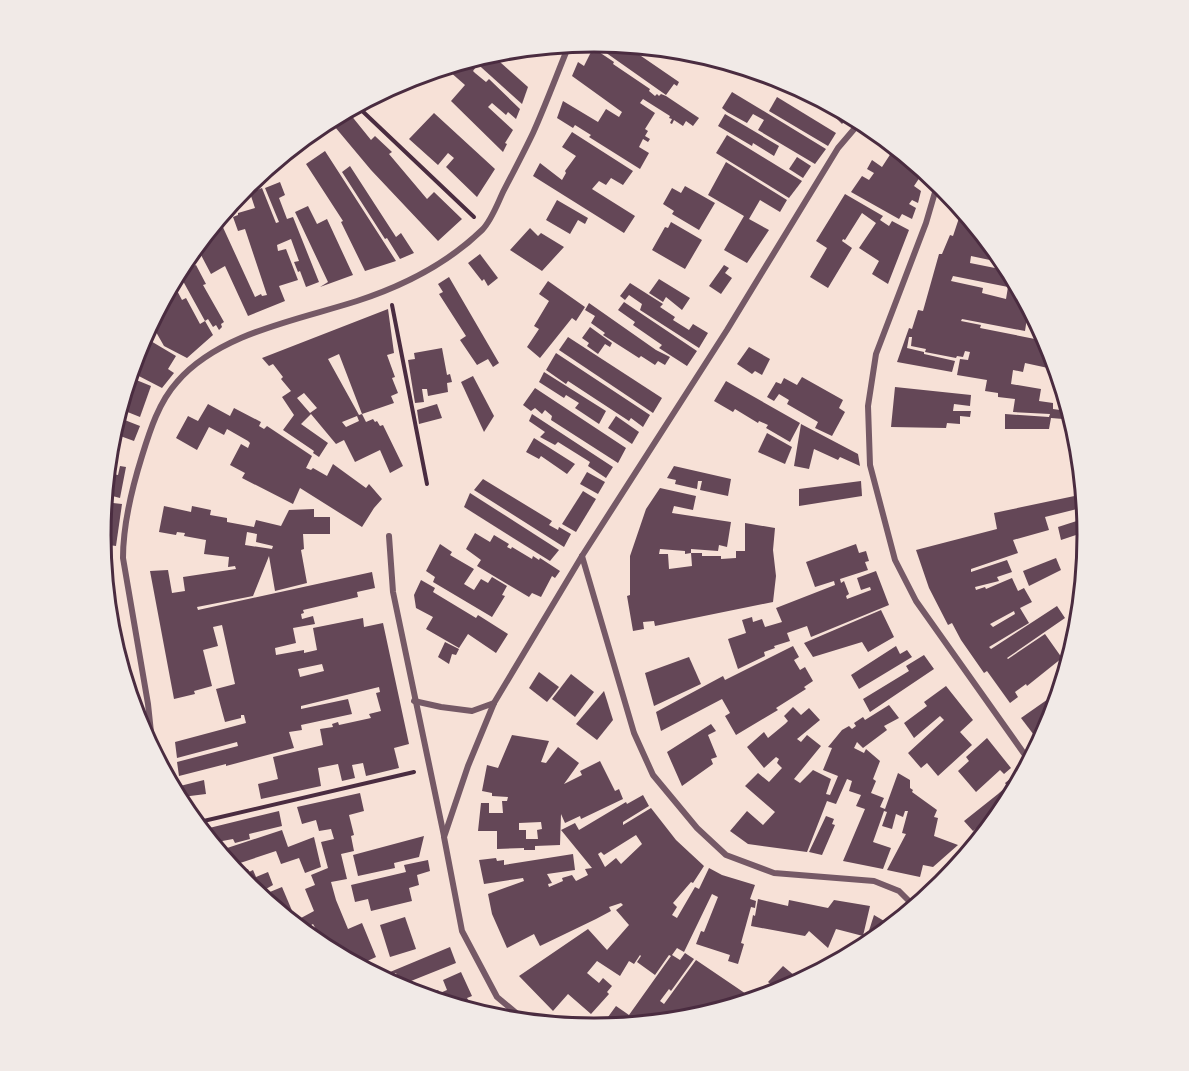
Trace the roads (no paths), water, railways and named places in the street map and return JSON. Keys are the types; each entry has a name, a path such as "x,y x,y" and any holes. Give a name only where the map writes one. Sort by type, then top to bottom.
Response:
{"street":[{"path":"150,725 123,547 132,488 150,430 162,405 176,383 215,350 261,330 389,289 429,270 460,250 485,228 533,132 565,54"},
{"path":"444,837 468,766 494,703 582,556 727,330 838,148 854,129"},
{"path":"935,193 876,354 868,406 870,465 895,560 915,601 1025,755"},
{"path":"389,536 393,592 462,931 497,997 514,1011"},
{"path":"582,556 634,733 653,775 697,828 726,855 774,873 874,880 899,891 909,902"},
{"path":"414,700 441,707 472,711 494,703"}]}
